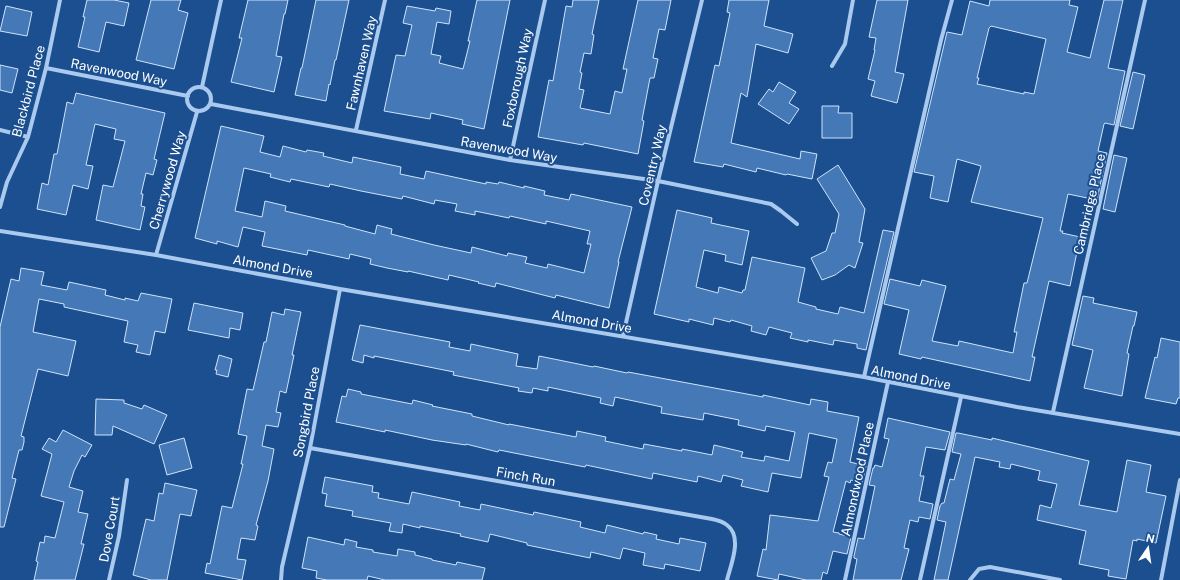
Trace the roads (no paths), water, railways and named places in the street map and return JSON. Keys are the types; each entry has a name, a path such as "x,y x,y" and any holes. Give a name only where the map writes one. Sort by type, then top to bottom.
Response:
{"street":[{"name":"Blackbird Place","path":"0,207 7,182 28,136 46,68 60,0"},
{"path":"202,87 221,0"},
{"name":"Fawnhaven Way","path":"356,130 385,0"},
{"name":"Foxborough Way","path":"510,160 545,0"},
{"name":"Coventry Way","path":"623,336 658,181 702,0"},
{"path":"832,66 845,44 853,0"},
{"path":"864,377 952,0"},
{"name":"Cambridge Place","path":"1053,412 1145,0"},
{"name":"Ravenwood Way","path":"46,68 188,96"},
{"path":"202,87 209,92 212,100 211,104 206,110 197,112 188,104 188,96 193,89 202,87"},
{"name":"Ravenwood Way","path":"211,104 510,160 658,181 771,204 781,210 797,224"},
{"name":"Cherrywood Way","path":"156,255 197,112"},
{"path":"0,130 28,136"},
{"name":"Almond Drive","path":"0,231 156,255 340,288 864,377 961,397 1180,434"},
{"name":"Songbird Place","path":"281,580 282,567 310,448 340,288"},
{"name":"Almondwood Place","path":"845,580 888,382"},
{"path":"920,580 961,397"},
{"name":"Finch Run","path":"310,448 712,519 727,525 733,533 736,544 727,580"},
{"name":"Dove Court","path":"109,580 119,536 127,480"},
{"path":"1161,580 1180,480"},
{"path":"970,580 979,569 990,567 1060,580"}]}
